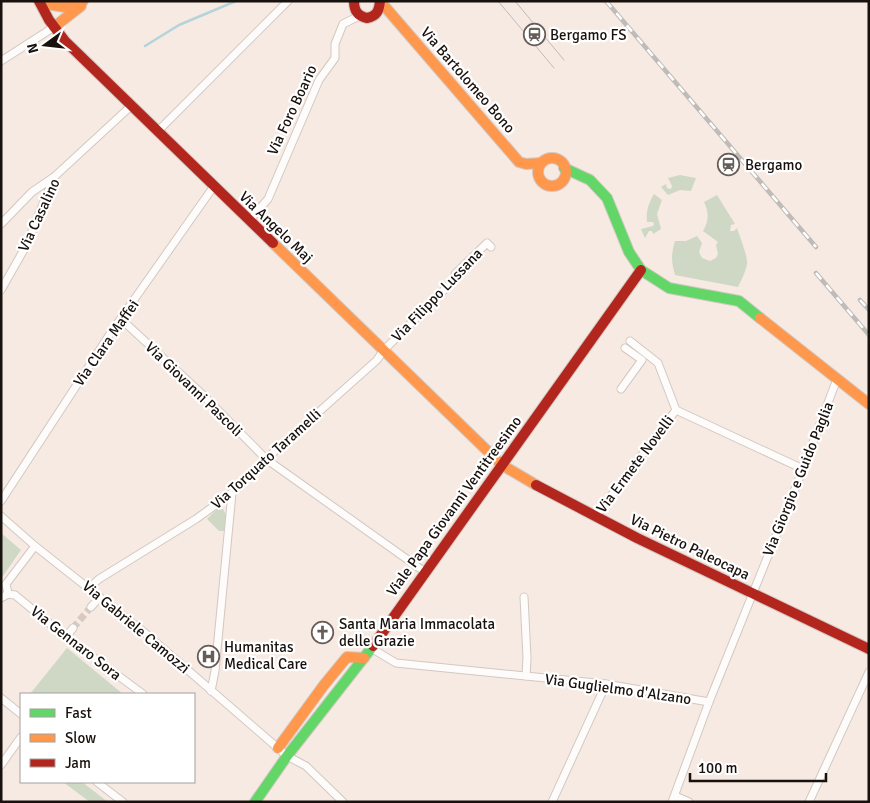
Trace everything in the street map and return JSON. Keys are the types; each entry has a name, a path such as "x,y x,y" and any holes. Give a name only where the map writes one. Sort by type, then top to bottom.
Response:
{"main road":[{"path":"40,2 65,7 84,1"},
{"path":"54,27 84,1"},
{"path":"354,1 354,8 359,16"},
{"name":"Via Foro Boario","path":"359,16 368,18 375,15 379,10 380,1"},
{"name":"Via Bartolomeo Bono","path":"380,1 519,162 541,163"},
{"name":"Via Angelo Maj","path":"40,2 54,27 65,41 502,466"},
{"path":"553,158 559,161 564,168 565,174 561,182 554,185 542,182 538,174 541,163 553,158"},
{"path":"564,168 590,180 604,195 614,213 628,252 641,270 668,288 739,301 869,404"},
{"name":"Viale Papa Giovanni Ventitreesimo","path":"255,802 287,756 364,658 641,270"},
{"name":"Via Pietro Paleocapa","path":"502,466 595,517 869,649"},
{"path":"278,748 324,684 347,657 364,658"}],"street":[{"path":"158,131 288,1"},
{"name":"Via Foro Boario","path":"249,221 268,199 319,80 335,58 335,44 343,24 359,16"},
{"path":"1,61 54,27"},
{"name":"Via Casalino","path":"1,290 26,246 54,178 131,106"},
{"path":"1,224 32,192 54,178"},
{"name":"Via Clara Maffei","path":"1,501 62,407 214,186"},
{"name":"Via Filippo Lussana","path":"383,351 455,279 456,274 487,243 491,248"},
{"name":"Via Giovanni Pascoli","path":"122,319 202,394 266,459 425,572"},
{"name":"Via Ermete Novelli","path":"630,341 658,363 676,410 803,469"},
{"path":"621,390 642,360 625,348"},
{"name":"Via Torquato Taramelli","path":"89,588 99,579 196,519 232,493 266,459 377,360 383,351"},
{"name":"Via Giorgio e Guido Paglia","path":"674,799 709,702 803,469 837,379"},
{"name":"Via Ermete Novelli","path":"595,517 676,410"},
{"path":"212,691 232,493"},
{"name":"Via Gabriele Camozzi","path":"1,516 35,546 100,597 287,756 306,766 343,802"},
{"path":"1,598 8,594 6,584 35,546"},
{"name":"Via Gennaro Sora","path":"8,594 15,595 66,637 142,693"},
{"path":"91,607 100,597"},
{"name":"Via Guglielmo d'Alzano","path":"524,598 526,676"},
{"path":"66,637 73,628"},
{"name":"Via Guglielmo d'Alzano","path":"371,648 396,663 606,684 709,702"},
{"path":"808,802 869,672"},
{"path":"552,802 606,684"},
{"path":"1,698 20,713"},
{"path":"1,765 20,738"},
{"path":"98,783 123,802"},
{"path":"674,799 689,802"}],"green space":[{"path":"680,175 696,178 691,191 680,190 668,195 661,187 666,184 667,188 671,189 672,186 668,178"},
{"path":"654,194 662,200 657,214 661,229 653,234 652,231 649,231 645,238 641,229 653,226 654,224 653,222 647,222 647,218 650,201"},
{"path":"717,195 735,224 731,225 730,231 734,231 737,228 744,247 747,261 738,287 675,275 672,258 675,241 686,241 697,236 702,243 699,252 702,258 710,261 716,258 718,254 716,245 718,242 703,231 708,216 704,202"},
{"path":"218,508 223,509 226,515 225,531 219,531 207,519"},
{"path":"1,533 21,550 3,576 1,575"},
{"path":"67,648 122,693 31,693"},
{"path":"64,783 83,783 108,802 90,802"}],"waterway":[{"path":"145,46 179,25 236,1"}],"tunnel":[{"path":"73,628 91,607"}],"tram line":[{"path":"498,1 554,68"},
{"path":"515,1 564,60"}],"railway":[{"path":"606,1 816,247"},
{"path":"816,273 869,335"},
{"path":"860,300 869,310"}],"traffic: fast":[{"path":"564,168 590,180 607,198 629,252 641,270 669,288 739,301 760,318"},
{"path":"255,802 287,756 373,646"}],"traffic: slow":[{"path":"40,3 65,7 83,1"},
{"path":"380,1 519,162 526,164 541,163"},
{"path":"54,27 81,6"},
{"path":"552,158 562,162 566,172 562,182 552,186 542,182 538,172 542,162 552,158"},
{"path":"273,243 502,465 536,485"},
{"path":"760,318 869,404"},
{"path":"278,748 347,657 364,658"}],"traffic: jam":[{"path":"39,1 49,20 65,41 273,243"},
{"path":"354,1 357,12 367,18 377,12 380,1"},
{"path":"373,646 641,270"},
{"path":"536,485 637,538 869,649"}],"place":[{"name":"Bergamo FS","path":"534,35"},
{"name":"Bergamo","path":"729,165"},
{"name":"Santa Maria Immacolata delle Grazie","path":"323,633"},
{"name":"Humanitas Medical Care","path":"208,656"}]}
